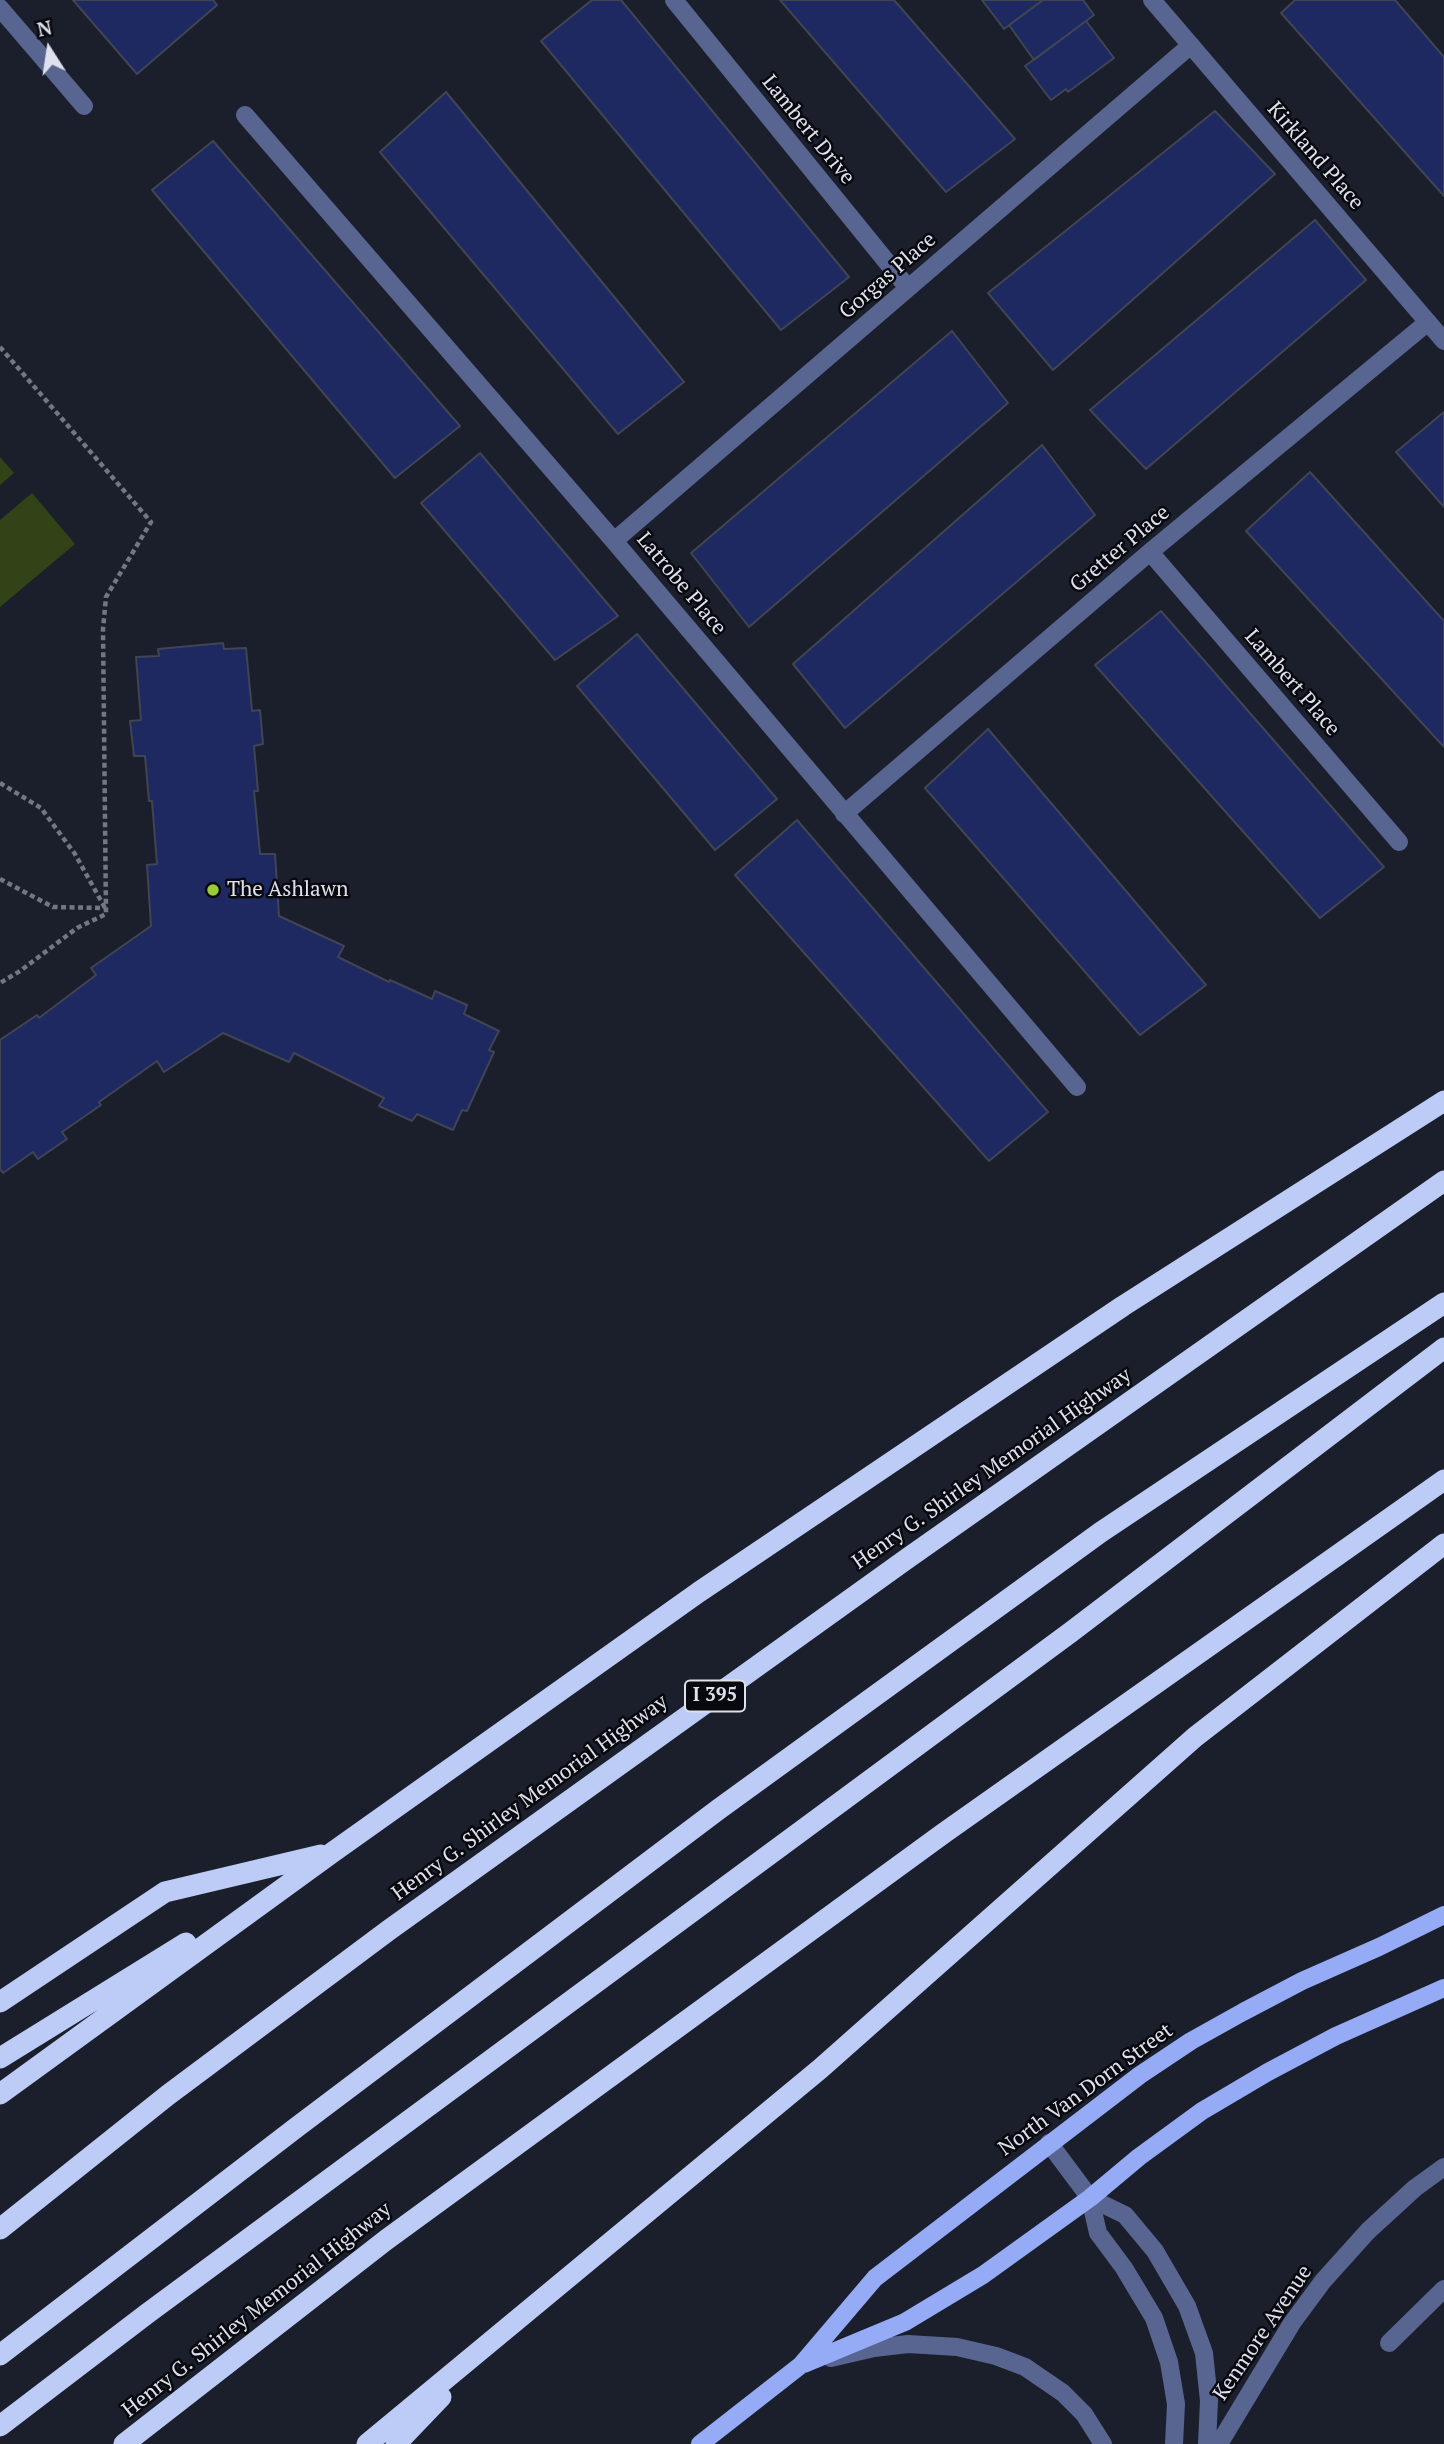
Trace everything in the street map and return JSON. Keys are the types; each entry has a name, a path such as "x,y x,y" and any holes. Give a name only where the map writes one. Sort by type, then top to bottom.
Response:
{"highway":[{"path":"0,2094 333,1852 710,1584 1123,1306 1444,1101"},
{"name":"Henry G. Shirley Memorial Highway","path":"0,2229 168,2095 389,1930 908,1558 1444,1181"},
{"path":"0,2355 308,2118 764,1777 1101,1532 1444,1303"},
{"path":"0,2426 148,2312 1060,1640 1444,1348"},
{"name":"Henry G. Shirley Memorial Highway","path":"124,2444 386,2240 944,1832 1444,1479"},
{"path":"367,2444 820,2069 1195,1737 1444,1544"},
{"path":"0,2002 165,1892 333,1852"},
{"path":"0,2059 333,1852"},
{"path":"396,2444 510,2324"}],"main road":[{"name":"North Van Dorn Street","path":"700,2444 801,2365 875,2278 1140,2075 1191,2041 1301,1981 1444,1915"},
{"name":"North Van Dorn Street","path":"801,2365 905,2322 983,2275 1090,2199 1139,2157 1202,2111 1268,2072 1336,2036 1444,1988"}],"street":[{"name":"Lambert Drive","path":"674,0 908,288"},
{"name":"Kirkland Place","path":"1152,0 1444,341"},
{"path":"0,8 84,106"},
{"name":"Gorgas Place","path":"614,541 1191,45"},
{"name":"Latrobe Place","path":"245,115 614,541 1077,1087"},
{"name":"Gretter Place","path":"844,814 1150,552 1428,322"},
{"name":"Lambert Place","path":"1150,552 1399,842"},
{"name":"Kenmore Avenue","path":"1049,2143 1090,2199 1098,2233 1124,2268 1154,2318 1169,2362 1176,2404 1174,2444"},
{"name":"Kenmore Avenue","path":"1219,2444 1292,2323 1323,2281 1368,2231 1415,2188 1444,2167"},
{"name":"Kenmore Avenue","path":"1090,2199 1125,2215 1155,2250 1187,2305 1204,2353 1209,2401 1207,2444"},
{"path":"1389,2343 1444,2289"},
{"path":"801,2365 874,2348 908,2344 975,2351 1025,2367 1047,2381 1084,2414 1103,2444"}],"path":[{"path":"0,347 151,522 107,597 103,629 106,914 77,928 0,984"},
{"path":"0,783 41,808 75,854 106,908"},
{"path":"0,879 53,907 106,908"}],"green space":[{"path":"0,457 14,473 0,485"},
{"path":"32,493 75,544 0,607 0,520"}],"building":[{"path":"73,0 213,0 217,5 137,74"},
{"path":"592,0 621,0 849,277 781,330 541,41"},
{"path":"780,0 894,0 1015,139 946,192"},
{"path":"982,0 1043,0 1004,29"},
{"path":"1043,0 1083,0 1094,15 1034,60 1009,25"},
{"path":"1295,0 1395,0 1444,57 1444,196 1281,13"},
{"path":"1086,21 1114,58 1068,92 1066,89 1051,100 1025,66"},
{"path":"446,92 684,382 618,434 380,152"},
{"path":"1215,111 1275,174 1053,370 988,293"},
{"path":"213,141 460,426 395,478 152,190"},
{"path":"1315,220 1366,280 1146,469 1090,410"},
{"path":"952,331 1008,403 749,627 691,553"},
{"path":"1444,412 1444,507 1396,452"},
{"path":"1042,445 1095,515 845,728 793,664"},
{"path":"480,453 618,616 555,660 421,503"},
{"path":"1310,472 1444,621 1444,747 1246,531"},
{"path":"1161,611 1384,867 1320,918 1095,665"},
{"path":"637,634 777,799 715,850 577,686"},
{"name":"The Ashlawn","path":"223,643 224,649 246,648 252,711 260,710 263,744 254,746 258,791 254,791 260,854 275,854 279,916 344,946 338,957 389,982 390,980 432,999 435,991 467,1005 464,1014 499,1031 489,1050 494,1052 467,1111 462,1110 453,1130 417,1114 412,1121 379,1106 384,1098 294,1053 289,1062 223,1033 164,1072 157,1061 62,1132 67,1139 38,1159 33,1152 3,1173 0,1169 0,1040 37,1015 39,1018 96,975 91,968 151,926 147,865 157,864 152,801 149,801 145,756 134,756 130,721 141,720 136,657 159,656 158,649"},
{"path":"988,729 1206,985 1140,1035 925,788"},
{"path":"797,820 1048,1112 989,1161 735,875"}],"place":[{"name":"The Ashlawn","path":"213,890"}]}
